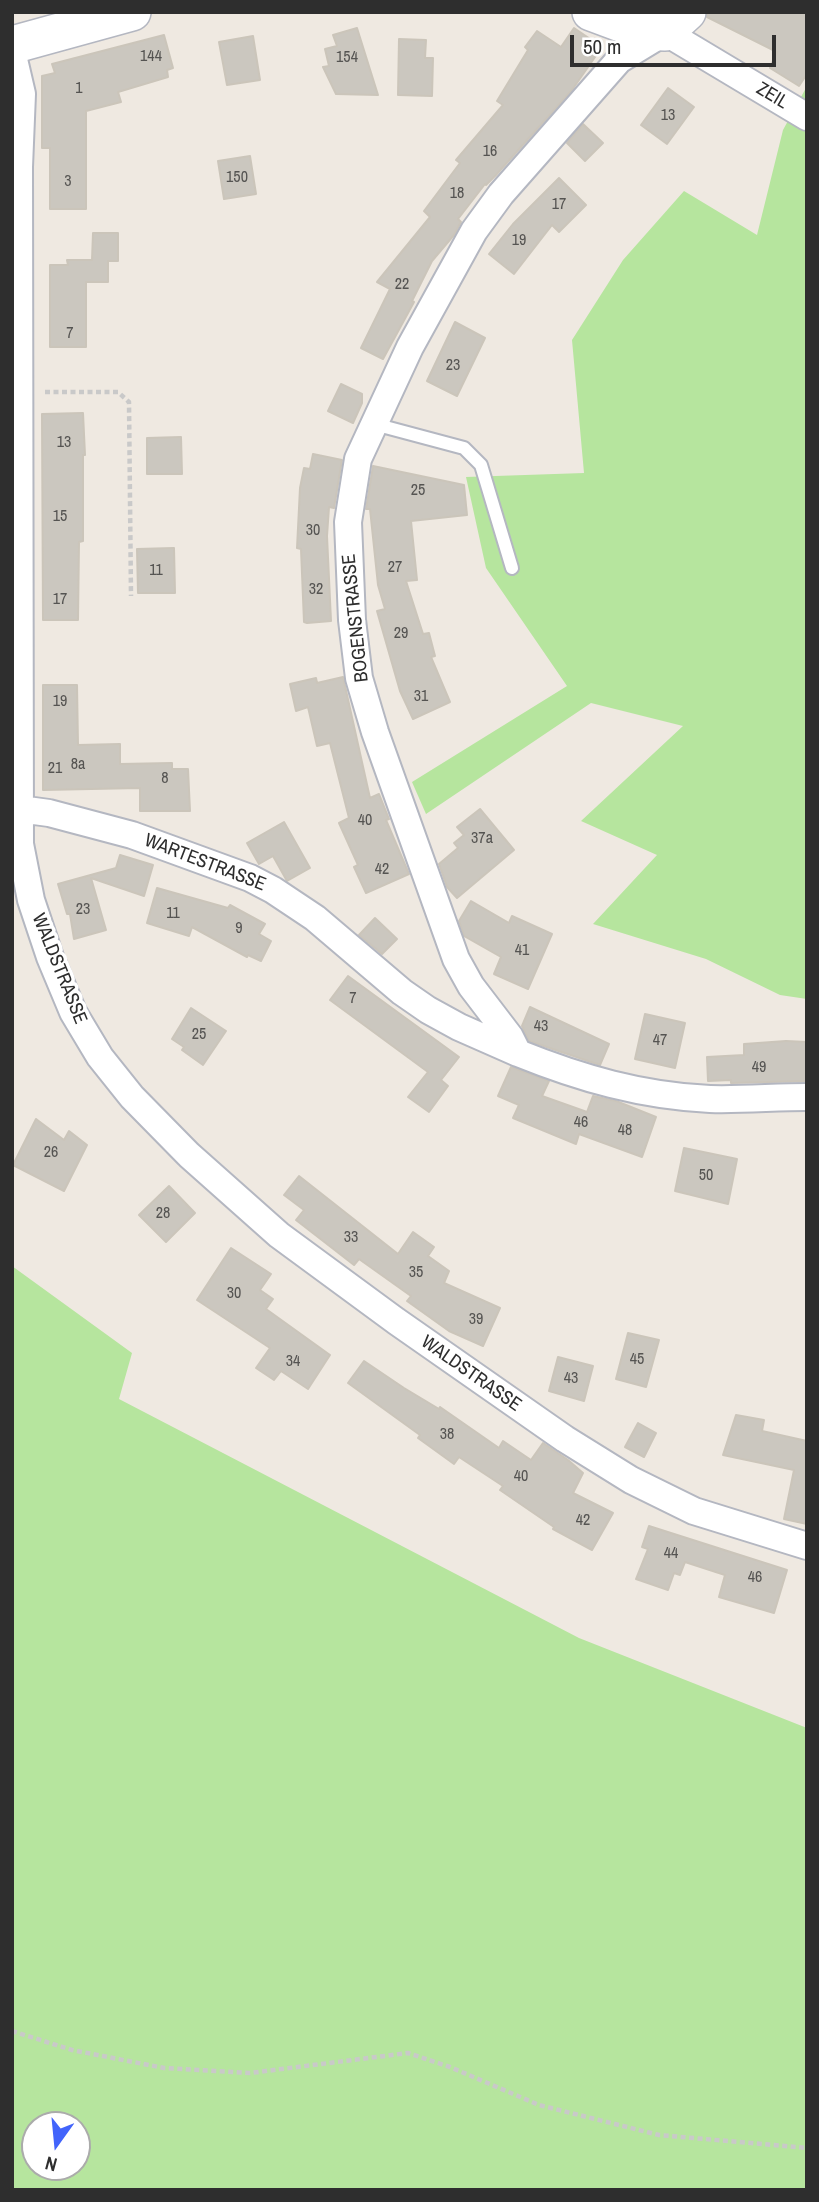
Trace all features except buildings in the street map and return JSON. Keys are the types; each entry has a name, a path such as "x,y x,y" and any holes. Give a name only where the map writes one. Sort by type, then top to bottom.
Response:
{"street":[{"path":"12,45 132,12"},
{"path":"590,12 642,31 676,22"},
{"name":"ZEIL","path":"676,22 807,117"},
{"name":"BOGENSTRASSE","path":"517,1053 510,1037 471,986 456,959 374,732 359,678 352,620 348,522 358,459 373,424 416,336 474,231 501,194 619,61 676,22"},
{"name":"WALDSTRASSE","path":"12,51 22,94 19,167 16,809 31,900 50,957 73,1012 100,1057 132,1097 189,1155 278,1235 396,1321 565,1439 631,1480 694,1511 807,1546"},
{"name":"WARTESTRASSE","path":"16,809 48,813 132,835 250,878 315,918 402,992 428,1010 458,1027 517,1053"},
{"path":"517,1053 567,1072 622,1088 709,1098 807,1097"}],"lane":[{"path":"373,424 464,448 481,465 512,568"}],"path":[{"path":"20,392 118,392 129,402 131,596"},
{"path":"12,2031 72,2050 176,2069 250,2073 408,2053 450,2067 539,2105 659,2135 807,2148"}],"green space":[{"path":"807,86 807,999 780,995 706,959 593,924 657,855 581,821 683,726 591,703 426,814 412,782 567,686 486,568 466,477 584,473 572,340 623,260 684,191 757,235 783,130"},
{"path":"12,1266 132,1353 119,1399 579,1638 807,1728 807,2190 12,2190"}]}
